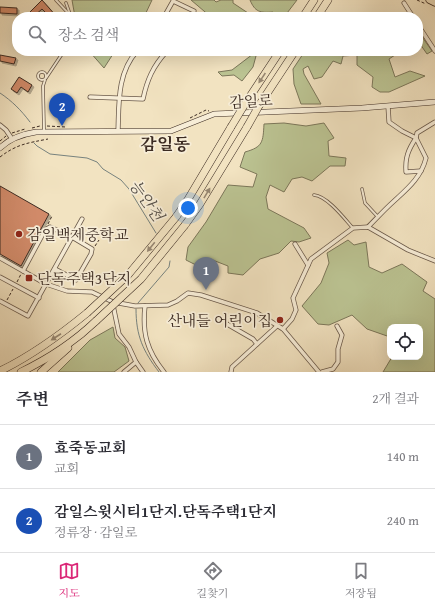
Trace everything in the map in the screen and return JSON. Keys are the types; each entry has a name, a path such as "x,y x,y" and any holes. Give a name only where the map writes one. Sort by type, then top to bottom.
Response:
{"highway":[{"path":"306,12 314,0"},
{"path":"320,12 328,0"},
{"path":"0,371 23,359 64,331 87,313 128,275 176,217 187,201 245,104 277,56"},
{"path":"41,372 141,279 185,226 200,204 260,104 292,56"},
{"path":"21,372 36,365 82,335"},
{"path":"0,366 23,359"}],"main road":[{"path":"429,0 435,3"}],"street":[{"path":"167,12 173,1 194,12"},
{"path":"404,3 410,12"},
{"path":"423,33 435,51"},
{"path":"118,132 123,76 133,56"},
{"path":"90,97 143,99 147,81 154,67 162,56"},
{"name":"감일로","path":"0,148 10,137 44,129 118,132 171,131 214,114 388,106 435,102"},
{"path":"368,227 409,188 419,176 426,158 416,138 389,122 388,106"},
{"path":"421,171 406,172 405,160 409,148 416,138 417,133 435,122"},
{"path":"0,125 6,130 10,137"},
{"path":"0,301 28,316 82,219"},
{"path":"23,271 45,230 50,227 72,237 92,249 91,254 76,280 55,269"},
{"path":"283,329 292,319 296,310 293,298 311,259 353,228 368,227 408,250 435,261"},
{"path":"295,244 308,265"},
{"path":"0,258 46,284 66,291 92,292 113,302 145,306 168,304 177,301 188,293 257,312 283,329 319,372"},
{"path":"0,277 39,298"},
{"path":"113,302 120,334 143,372"},
{"path":"145,306 144,328 146,341 153,358 164,372"},
{"path":"227,324 253,338 257,344"},
{"path":"231,372 232,368 277,326"},
{"path":"322,372 334,369 338,362 338,349 342,335 337,326"},
{"path":"124,372 136,362"}],"lane":[{"path":"56,0 66,12"},
{"path":"66,3 69,12"},
{"path":"39,80 45,79 61,56"},
{"path":"43,86 38,76 41,72 50,72"},
{"path":"44,129 43,86 45,73"},
{"path":"362,189 365,203 378,217"},
{"path":"314,195 320,196 353,228"}],"path":[{"path":"185,121 206,110 214,114"},
{"path":"0,141 10,137 17,131 38,126 44,129 62,126 70,130"},
{"path":"0,158 11,149 26,143 48,139"},
{"path":"45,230 52,216"}],"green space":[{"path":"72,0 152,0 146,12 74,12"},
{"path":"191,0 214,0 216,2 221,0 233,0 233,3 246,12 205,12"},
{"path":"250,0 297,0 288,12 261,12 254,7"},
{"path":"423,38 432,51 427,54 423,48"},
{"path":"93,56 112,56 104,68"},
{"path":"250,56 256,56 253,67 242,81 234,75 222,76 218,72 232,70"},
{"path":"302,56 343,56 341,64 333,61 322,77 314,79 308,66 303,69 304,74 321,104 301,104 294,84 293,69"},
{"path":"357,56 394,56 389,59 395,77 410,71 425,76 389,92 380,92 372,87 373,77 357,65"},
{"path":"284,123 306,126 324,123 334,138 328,141 329,156 346,158 345,166 330,166 312,181 302,177 292,179 284,192 270,185 266,197 268,209 304,228 311,238 299,242 291,241 279,253 260,259 243,275 228,273 228,266 210,259 206,270 186,260 188,247 206,222 228,185 253,187 257,174 240,167 245,152 259,146 261,143 264,124"},
{"path":"348,240 354,245 366,242 369,267 382,273 402,264 427,282 423,291 435,299 435,372 383,372 390,360 423,360 423,324 387,324 387,336 367,329 352,315 329,325 318,324 302,306 321,283 329,263 327,253"},
{"path":"113,327 115,338 125,347 129,361 114,372 58,372 90,340"}],"building":[{"path":"42,0 53,12 45,12 42,9 39,12 30,12"},
{"path":"0,7 17,8 17,12 12,12 12,14 0,13"},
{"path":"0,55 16,58 14,64 0,61"},
{"path":"19,77 32,85 28,92 21,87 17,93 11,89"},
{"name":"감일백제중학교","path":"0,186 49,214 21,266 0,254"}],"waterway":[{"name":"능안천","path":"0,93 16,106 30,122"},
{"name":"능안천","path":"34,143 50,154 87,158 97,162 103,169 121,180 129,189 156,233"},
{"name":"능안천","path":"138,303 169,267 170,261"},
{"name":"능안천","path":"136,309 139,335 145,350 159,372"}],"place":[{"name":"감일스윗시티1단지.단독주택1단지","path":"62,126"},
{"name":"감일백제중학교","path":"19,234"},
{"name":"단독주택3단지","path":"29,278"},
{"name":"효죽동교회","path":"206,290"},
{"name":"산내들 어린이집","path":"280,320"}],"district":[{"name":"감일동","path":"165,143"}]}
